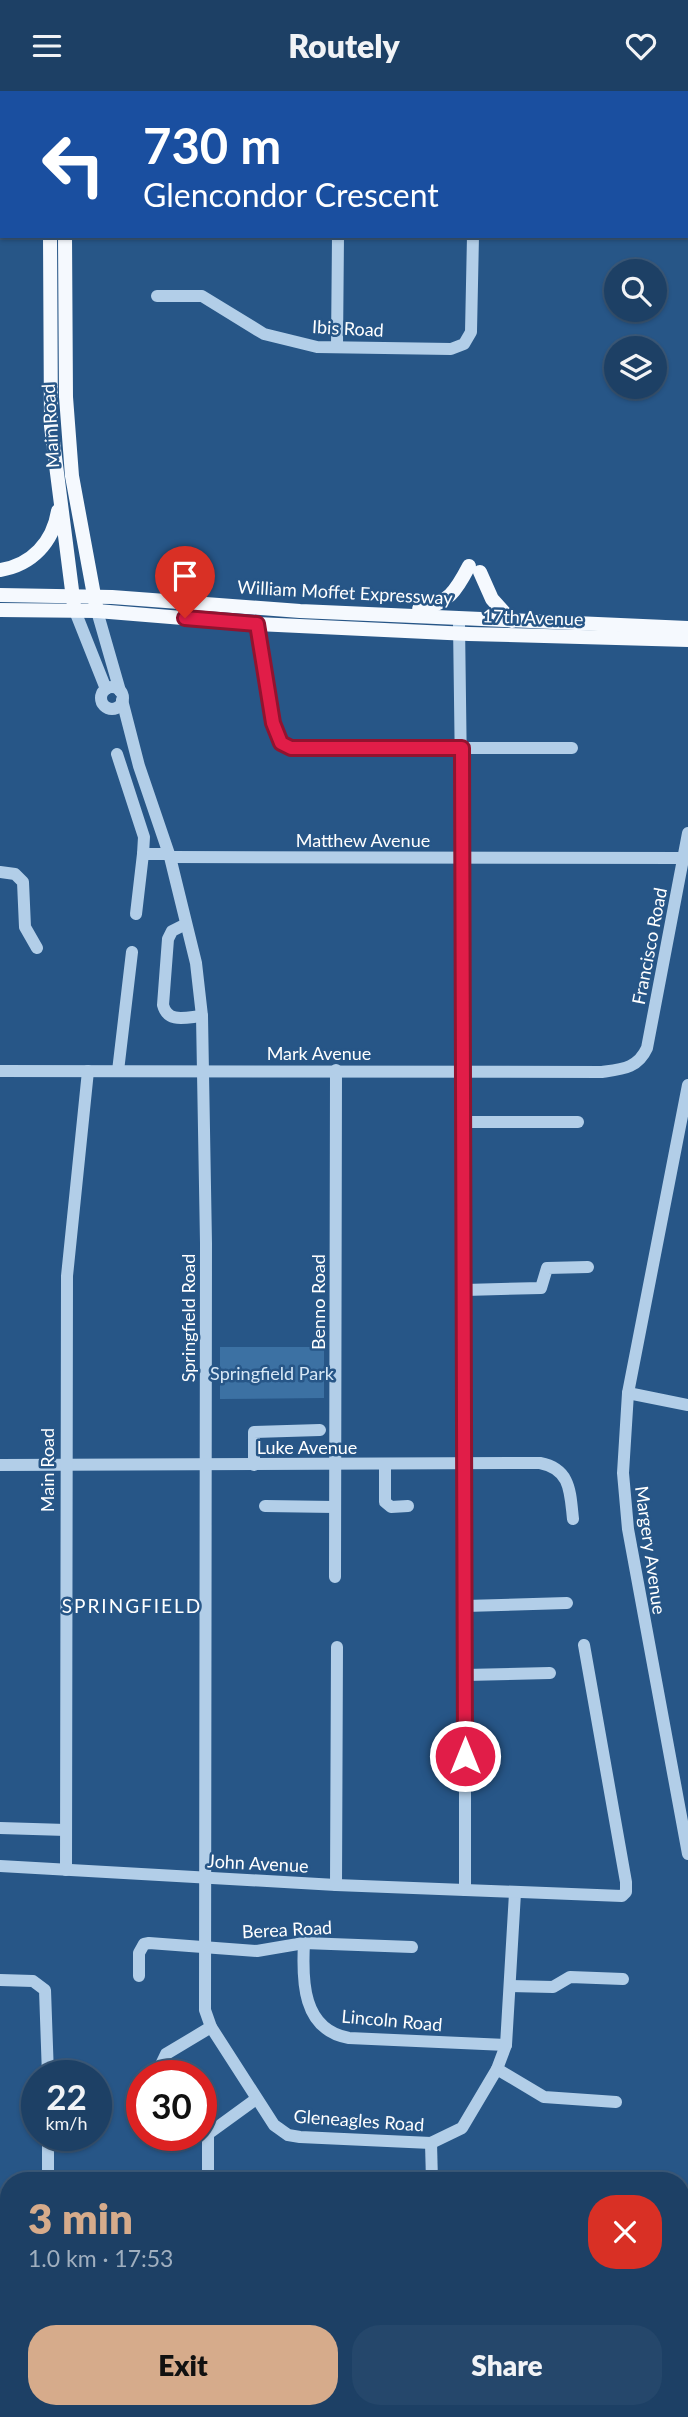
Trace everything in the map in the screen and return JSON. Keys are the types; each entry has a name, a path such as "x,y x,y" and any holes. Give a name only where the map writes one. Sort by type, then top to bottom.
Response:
{"main road":[{"name":"Main Road","path":"50,238 51,412 74,604"},
{"name":"Main Road","path":"65,238 66,397 72,476 96,604"},
{"path":"0,569 24,562 43,548 54,529 59,496"},
{"path":"387,612 422,609 446,602 474,569 492,599 512,621"},
{"name":"William Moffet Expressway","path":"0,595 74,604 387,612 512,621 688,628"},
{"path":"0,610 74,604"},
{"name":"17th Avenue","path":"96,604 257,624 688,641"}],"street":[{"path":"337,346 338,238"},
{"name":"Ibis Road","path":"157,296 202,296 264,334 317,347 443,350 464,344 471,332 473,238"},
{"path":"74,604 106,689 102,701 118,700 113,687 106,689"},
{"name":"Springfield Road","path":"96,604 118,700 169,855 196,963 202,1016 205,1071 208,1878"},
{"path":"465,1891 465,1072 461,649 467,617"},
{"path":"257,624 273,723 281,743 302,750 572,748"},
{"path":"117,754 144,837 136,914"},
{"name":"Francisco Road","path":"638,1064 649,1041 688,833"},
{"name":"Matthew Avenue","path":"143,854 683,857"},
{"path":"0,872 15,874 23,882 26,927 37,948"},
{"path":"186,924 172,931 168,939 163,1006 167,1015 173,1018 202,1016"},
{"path":"118,1071 132,952"},
{"name":"Mark Avenue","path":"0,1071 602,1072 638,1064"},
{"name":"Benno Road","path":"335,1577 336,1070"},
{"name":"Main Road","path":"66,1870 69,1240 88,1072"},
{"name":"Margery Avenue","path":"688,1085 628,1393 623,1473 628,1529 688,1854"},
{"path":"465,1122 578,1122"},
{"path":"465,1290 541,1288 547,1268 588,1266"},
{"path":"628,1393 688,1405"},
{"path":"254,1465 254,1432 320,1430"},
{"name":"Luke Avenue","path":"0,1465 540,1463 559,1469 570,1487 573,1519"},
{"path":"385,1465 385,1501 391,1507 408,1506"},
{"path":"265,1506 335,1507"},
{"path":"465,1606 567,1603"},
{"name":"John Avenue","path":"0,1866 336,1885 618,1896 626,1892 584,1645"},
{"path":"336,1885 337,1647"},
{"path":"465,1675 550,1673"},
{"path":"0,1828 66,1831"},
{"name":"Gleneagles Road","path":"208,1878 205,2011 211,2027 274,2125 288,2135 431,2143 462,2128 497,2069 506,2045 515,1893"},
{"name":"Berea Road","path":"139,1976 139,1953 144,1944 266,1951 304,1943 412,1947"},
{"name":"Lincoln Road","path":"304,1943 305,1994 324,2027 338,2036 506,2045"},
{"path":"510,1986 553,1986 570,1977 622,1979"},
{"path":"0,1980 33,1981 45,1990 47,2060"},
{"path":"163,2060 166,2054 211,2027"},
{"path":"497,2069 544,2097 616,2102"},
{"path":"208,2172 208,2134 256,2099"},
{"path":"431,2143 432,2172"},
{"path":"48,2151 48,2172"}],"green space":[{"name":"Springfield Park","path":"220,1347 324,1347 324,1398 220,1399"}],"district":[{"name":"SPRINGFIELD","path":"132,1605"}],"route":[{"path":"185,618 257,624 276,735 281,743 291,748 462,748 465,1756"}]}
